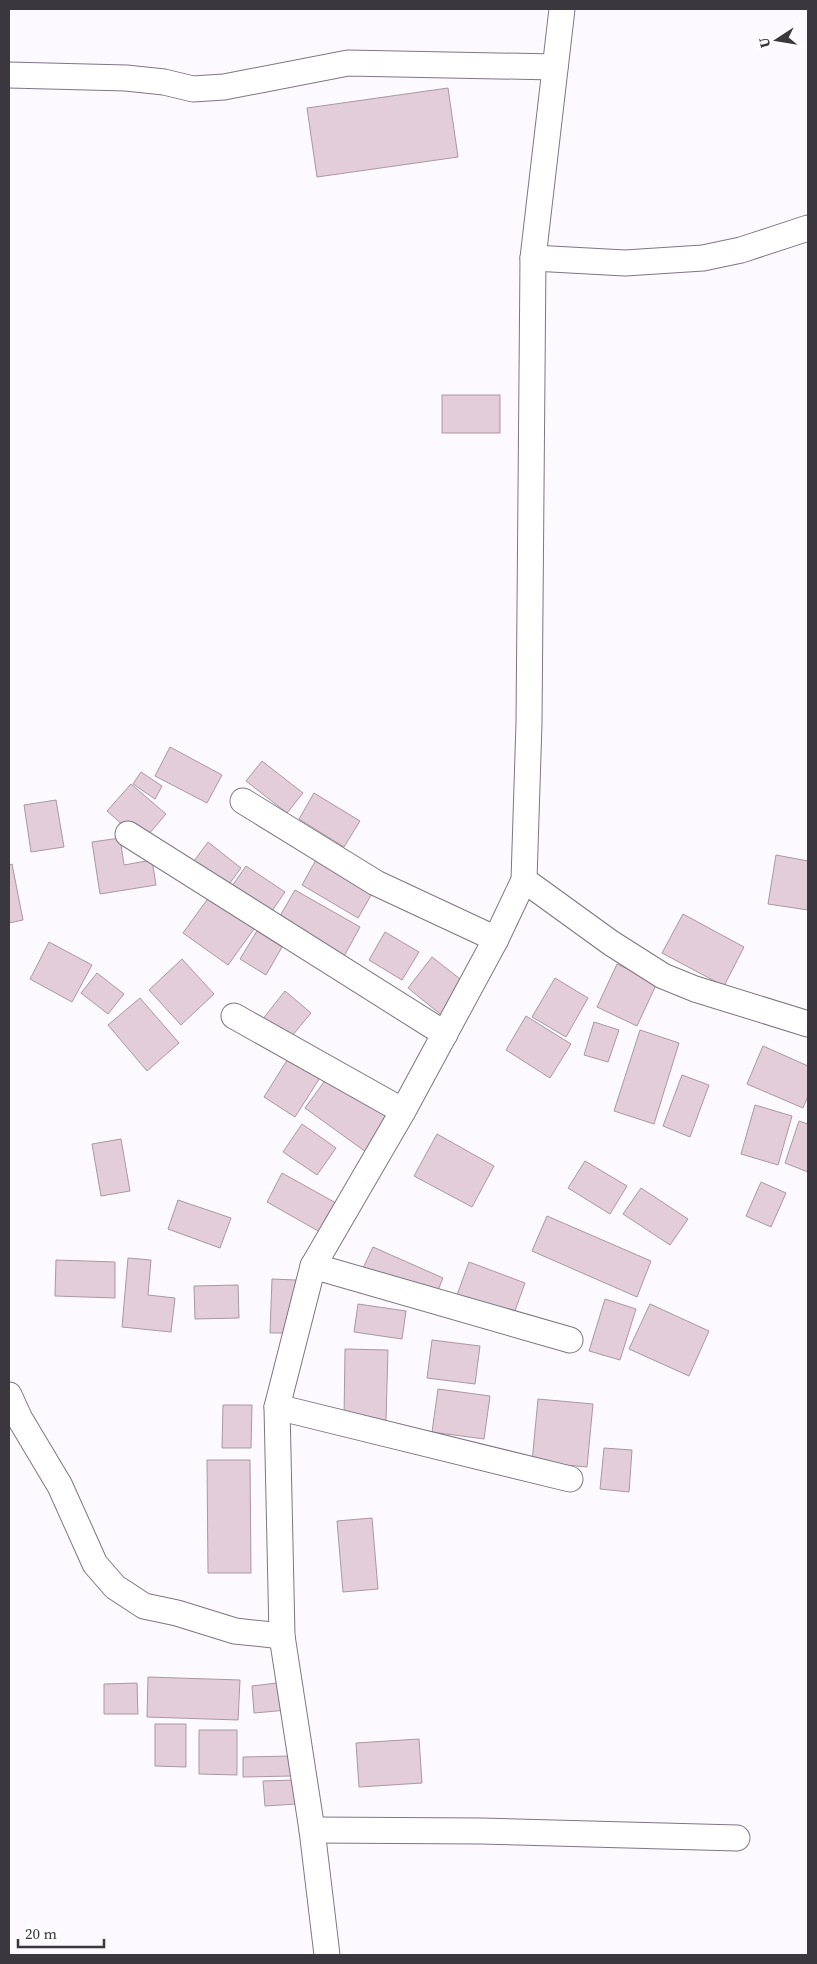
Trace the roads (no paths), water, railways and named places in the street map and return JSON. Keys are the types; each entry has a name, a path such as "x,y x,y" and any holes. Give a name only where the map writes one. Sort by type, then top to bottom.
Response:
{"street":[{"path":"327,1955 312,1830 282,1636 277,1407 313,1266 403,1111 496,939 524,880 529,723 534,258 562,9"},
{"path":"9,75 126,78 164,82 193,89 224,87 348,64 555,67"},
{"path":"534,258 625,263 703,258 741,250 808,228"},
{"path":"243,800 376,883 496,939"},
{"path":"128,834 445,1034"},
{"path":"524,880 611,943 663,976 695,989 808,1024"},
{"path":"234,1016 403,1111"},
{"path":"313,1266 570,1340"},
{"path":"9,1395 20,1419 60,1486 95,1564 115,1587 144,1606 177,1613 235,1630 282,1636"},
{"path":"277,1407 570,1479"},
{"path":"312,1830 481,1831 737,1838"}]}
